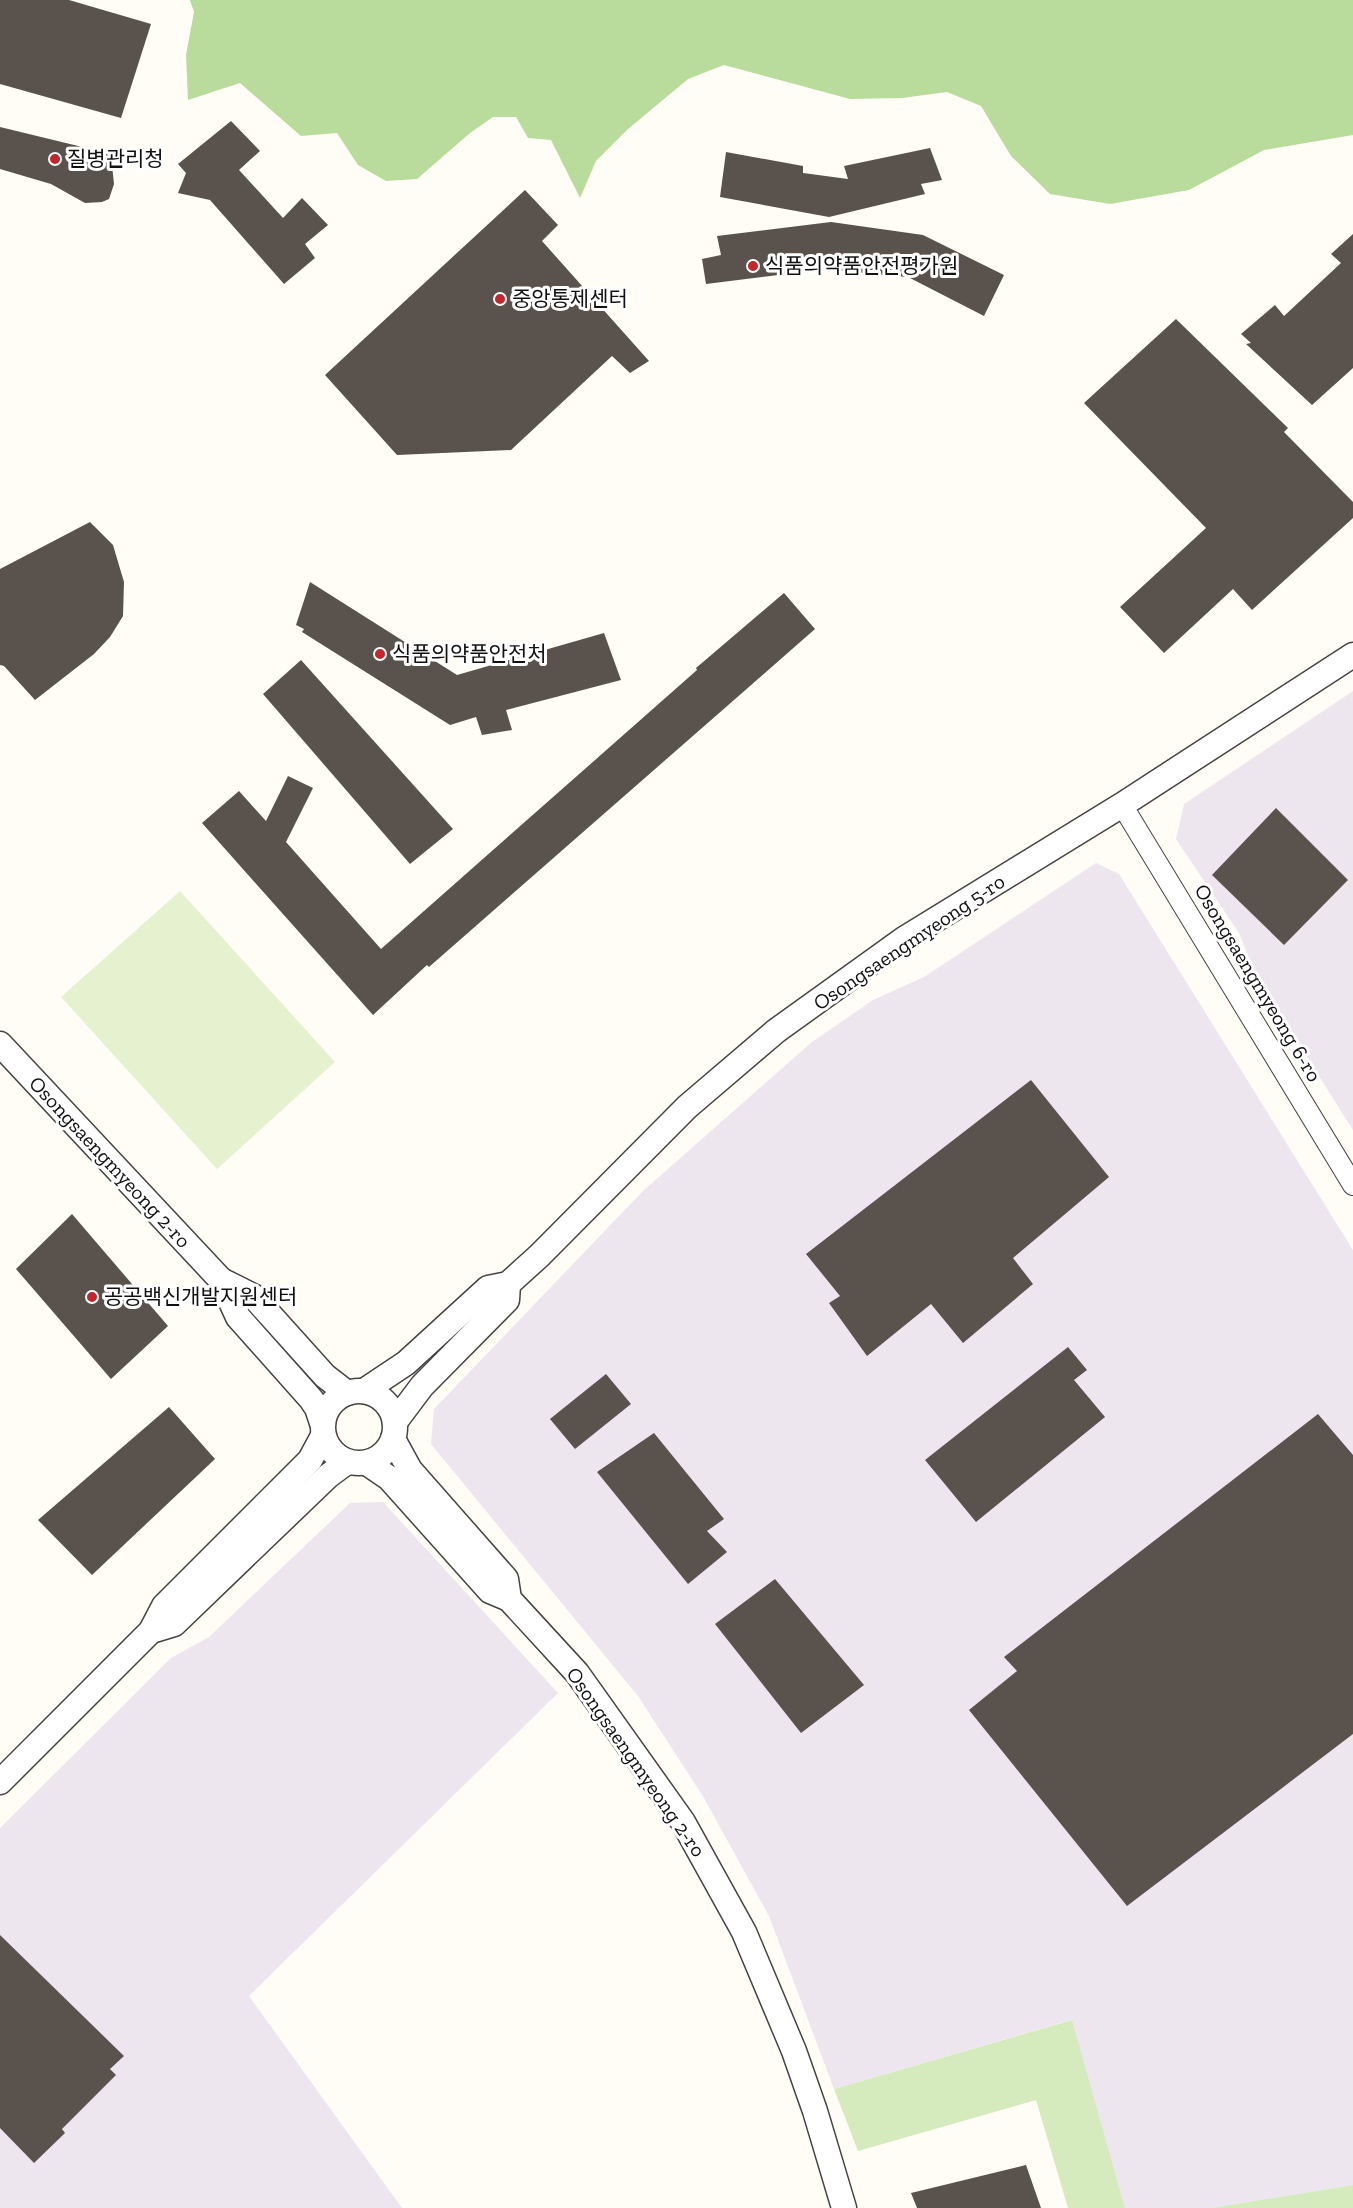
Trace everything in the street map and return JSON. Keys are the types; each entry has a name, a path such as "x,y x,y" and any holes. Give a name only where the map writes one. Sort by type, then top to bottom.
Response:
{"street":[{"name":"Osongsaengmyeong 5-ro","path":"356,1392 406,1363 489,1288 508,1284 539,1256 687,1107 776,1031 904,939 1122,805 1353,655"},
{"name":"Osongsaengmyeong 6-ro","path":"1122,805 1353,1185"},
{"name":"Osongsaengmyeong 2-ro","path":"0,1044 221,1280 238,1317 311,1399 317,1408 322,1429"},
{"name":"Osongsaengmyeong 2-ro","path":"221,1280 253,1296 325,1376 356,1392"},
{"name":"Osongsaengmyeong 5-ro","path":"394,1431 422,1386 507,1300 508,1284"},
{"path":"0,1782 151,1631 164,1606 310,1461 322,1429 325,1412 332,1402 356,1392 375,1394 385,1401 392,1411 394,1431 383,1455 357,1462 328,1476 174,1624 151,1631"},
{"path":"322,1429 332,1452 357,1462"},
{"name":"Osongsaengmyeong 2-ro","path":"394,1431 410,1470 506,1579 509,1599"},
{"name":"Osongsaengmyeong 2-ro","path":"357,1462 389,1478 490,1591 509,1599 578,1673 683,1822 744,1932 794,2051 815,2111 844,2208"}],"shaded area":[{"path":"1353,691 1353,1130 1257,978 1239,933 1176,839 1184,804"},
{"path":"1096,863 1119,874 1353,1250 1353,2185 1211,2208 1125,2208 1071,2020 834,2089 769,1916 704,1798 638,1696 431,1444 434,1409 643,1191 812,1042 873,1000 924,977"},
{"path":"383,1502 558,1693 249,1996 402,2208 0,2208 0,1828 171,1658 209,1637 350,1503"}],"green space":[{"path":"190,0 1353,0 1353,135 1264,150 1189,190 1110,204 1050,194 1011,156 981,106 947,92 902,98 850,99 724,65 688,79 628,129 596,161 580,198 551,140 528,138 516,117 493,117 470,133 417,179 386,181 358,165 337,133 301,136 240,83 188,100 186,55 194,12"},
{"path":"180,891 335,1062 217,1169 61,997"},
{"path":"1072,2020 1125,2208 1068,2208 1036,2100 858,2151 834,2089"},
{"path":"1353,2185 1353,2208 1211,2208"}],"building":[{"path":"0,0 69,0 151,24 121,118 0,84"},
{"path":"231,121 260,151 239,170 283,218 302,198 328,225 305,244 315,258 284,284 210,200 178,193 186,173 178,164"},
{"name":"질병관리청","path":"0,127 107,153 112,165 114,184 109,199 102,202 85,203 51,184 0,169"},
{"name":"식품의약품안전평가원","path":"930,148 942,180 921,184 925,194 829,217 720,197 726,152 803,166 803,173 848,179 844,166"},
{"name":"중앙통제센터","path":"525,190 558,225 542,241 649,361 630,373 612,356 511,450 397,455 325,375"},
{"name":"식품의약품안전평가원","path":"831,222 923,235 1004,275 984,316 908,277 832,270 830,258 801,257 803,272 706,284 702,259 721,255 717,236"},
{"path":"1353,234 1353,368 1312,405 1246,344 1251,343 1241,334 1275,305 1284,316 1341,263 1331,254"},
{"path":"1176,319 1288,428 1284,432 1353,502 1353,518 1252,610 1233,589 1164,653 1120,607 1206,528 1084,403"},
{"path":"90,522 113,545 124,582 123,616 110,637 94,654 35,700 4,666 0,665 0,569"},
{"name":"식품의약품안전처","path":"310,582 457,675 604,633 621,680 506,710 512,730 482,735 476,717 450,725 302,632 304,629 296,625"},
{"path":"784,593 815,629 429,967 427,965 373,1015 202,823 239,791 266,821 288,776 313,788 286,842 381,949 697,670 696,668"},
{"path":"301,660 453,829 410,864 263,694"},
{"path":"1276,808 1348,880 1284,945 1212,875"},
{"path":"1031,1080 1109,1177 1013,1258 1033,1284 963,1343 931,1304 867,1356 829,1303 840,1296 806,1254"},
{"name":"공공백신개발지원센터","path":"72,1214 168,1326 111,1379 16,1269"},
{"path":"1068,1347 1087,1370 1074,1380 1105,1417 976,1522 925,1460"},
{"path":"606,1374 631,1404 575,1449 550,1419"},
{"path":"169,1407 215,1459 92,1575 38,1520"},
{"path":"1318,1414 1353,1455 1353,1734 1127,1906 969,1710 1017,1671 1004,1657"},
{"path":"654,1433 724,1519 707,1531 727,1552 688,1584 597,1472"},
{"path":"775,1579 864,1685 801,1733 715,1624"},
{"path":"0,1935 124,2056 110,2069 116,2075 62,2129 65,2133 34,2163 0,2128"},
{"path":"1026,2165 1041,2208 917,2208 911,2193"}],"place":[{"name":"질병관리청","path":"55,159"},
{"name":"식품의약품안전평가원","path":"753,266"},
{"name":"중앙통제센터","path":"500,299"},
{"name":"식품의약품안전처","path":"380,654"},
{"name":"공공백신개발지원센터","path":"92,1297"}]}
